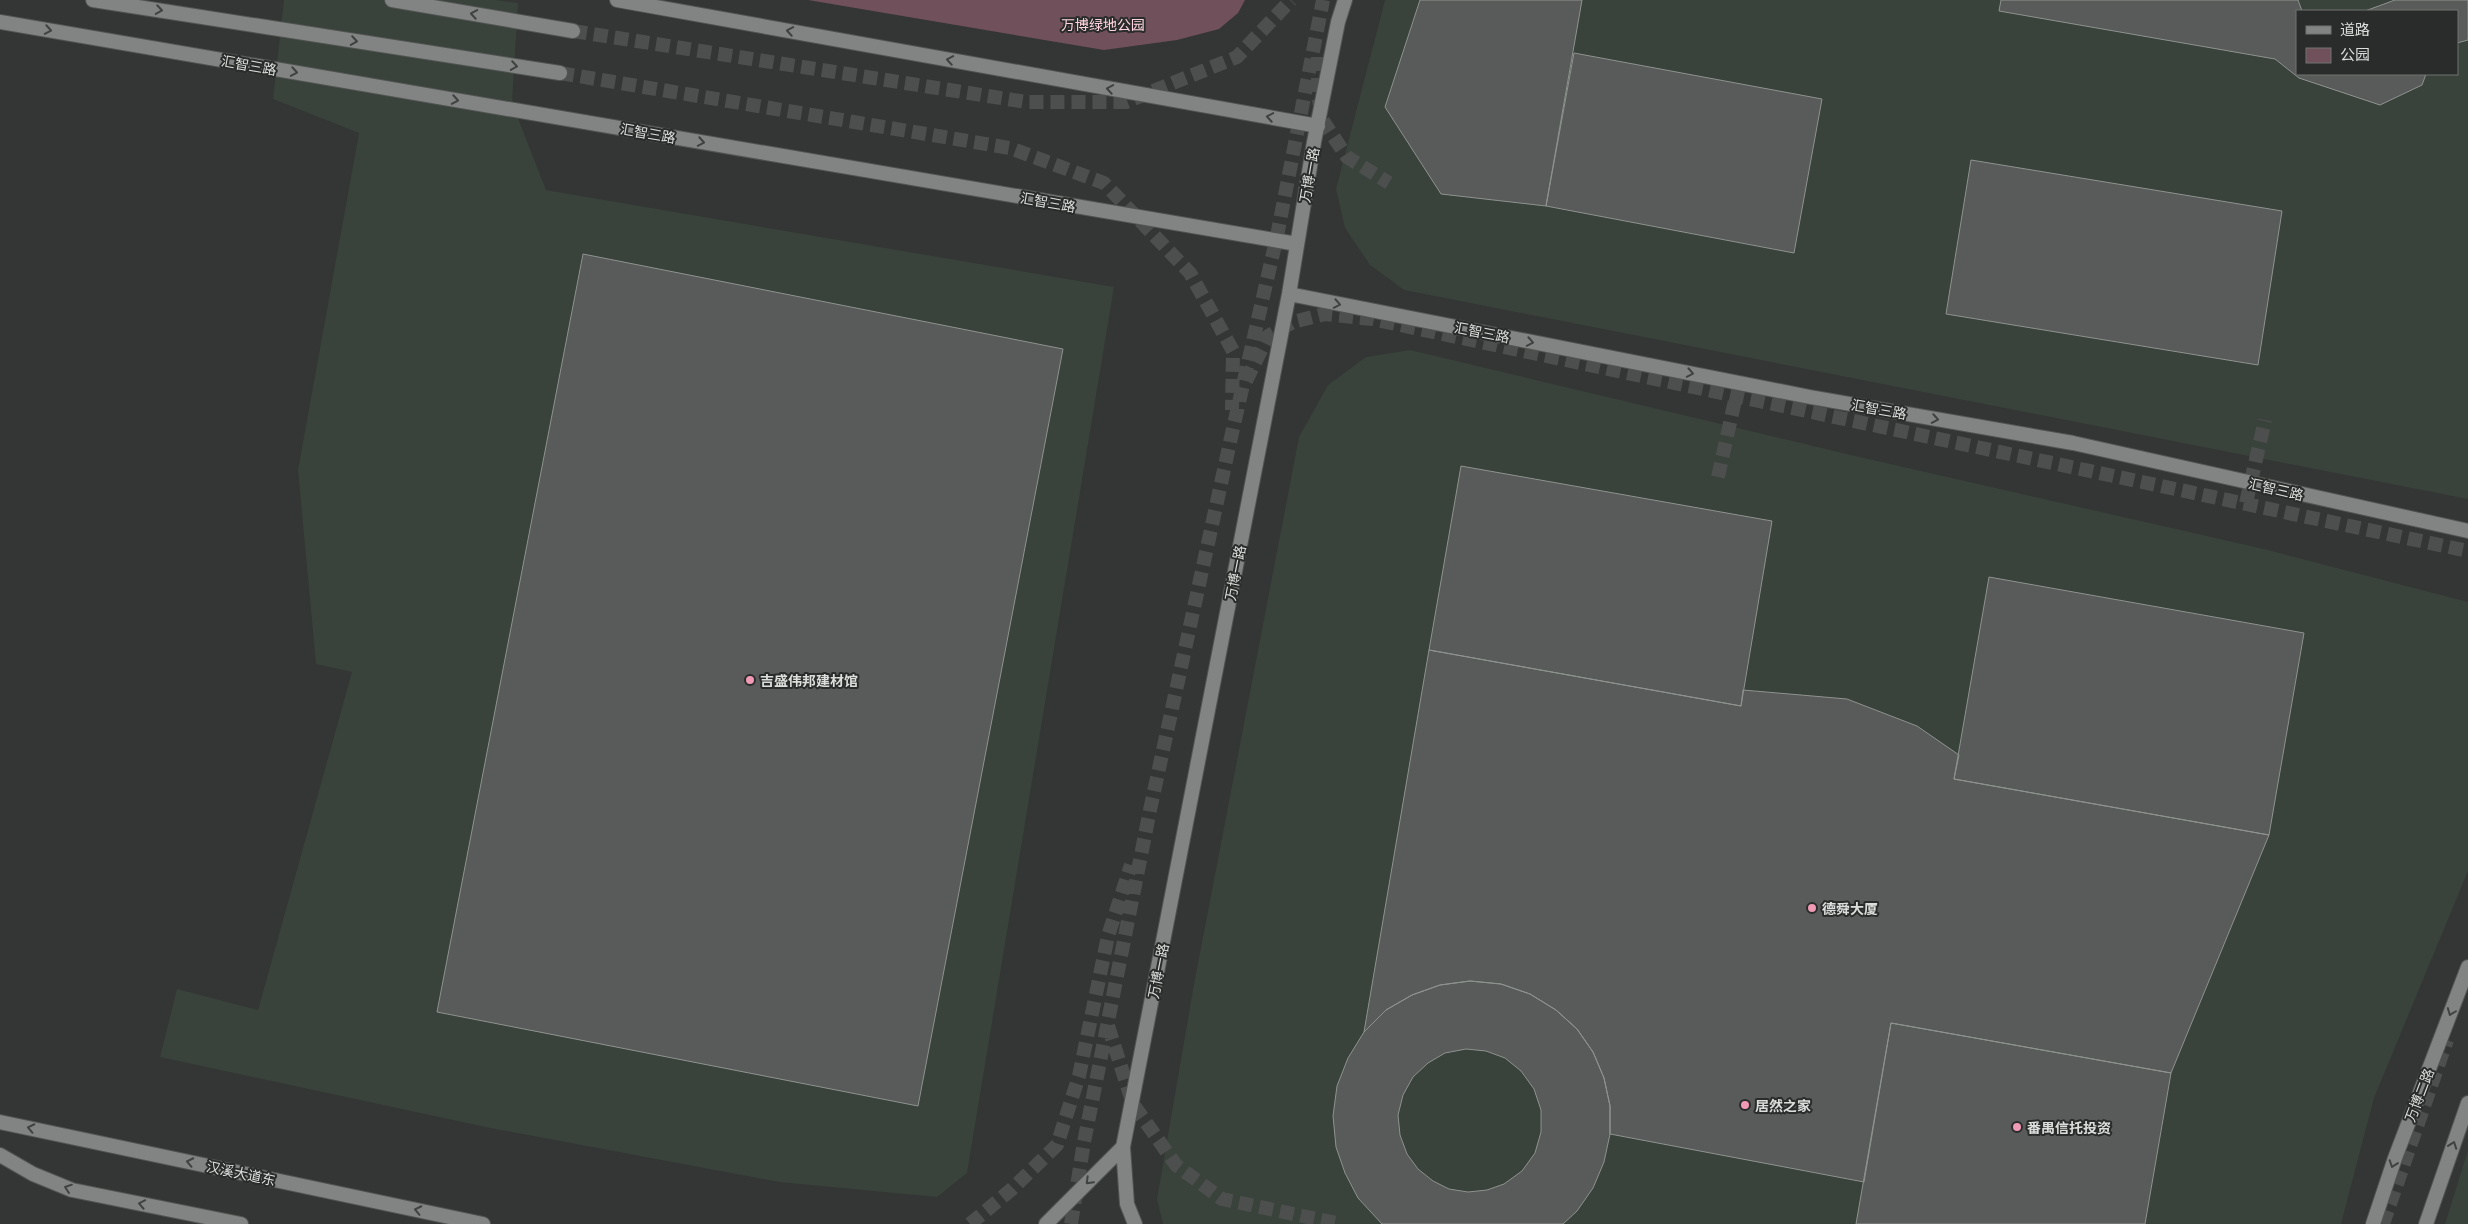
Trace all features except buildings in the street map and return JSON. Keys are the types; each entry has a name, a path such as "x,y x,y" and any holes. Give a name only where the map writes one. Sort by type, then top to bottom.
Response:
{"street":[{"path":"93,0 560,73"},
{"path":"392,0 573,31"},
{"path":"617,0 1318,126"},
{"name":"万博一路","path":"1135,1224 1127,1204 1123,1147 1289,294 1338,22 1345,0"},
{"name":"汇智三路","path":"0,22 1297,244"},
{"name":"汇智三路","path":"1289,294 1810,397 2073,443 2468,531"},
{"name":"万博二路","path":"2373,1224 2395,1158 2468,967"},
{"path":"2426,1224 2468,1104"},
{"name":"汉溪大道东","path":"0,1122 483,1224"},
{"path":"1046,1224 1123,1147"},
{"path":"0,1155 33,1174 72,1190 241,1224"}],"shaded area":[{"path":"284,0 496,0 518,3 512,103 546,190 1114,287 967,1173 937,1197 779,1182 490,1128 160,1057 177,989 258,1010 352,672 316,664 298,470 359,133 273,99"},
{"path":"1385,0 2468,0 2468,499 1404,290 1370,265 1345,228 1336,189"},
{"path":"1410,350 1851,455 2264,549 2468,602 2468,871 2374,1098 2341,1224 1163,1224 1157,1199 1194,984 1299,437 1328,385 1366,357"},
{"path":"2468,1150 2468,1224 2445,1224"}],"green space":[{"name":"万博绿地公园","path":"808,0 1245,0 1238,13 1219,29 1177,40 1104,50"}],"tunnel":[{"path":"573,31 1026,102 1126,102 1237,57 1291,0"},
{"path":"1071,1224 1084,1142 1150,810 1277,236 1323,0"},
{"path":"1318,57 1318,95 1323,121 1347,157 1389,183"},
{"path":"560,73 1010,148 1104,183 1190,273 1233,351 1232,410"},
{"path":"1246,381 1268,336 1293,322 1325,314 1372,319 2468,551"},
{"path":"1718,477 1736,396"},
{"path":"2246,503 2265,420"},
{"path":"970,1224 1012,1189 1057,1145 1079,1076 1108,936 1131,865"},
{"path":"1108,1026 1133,1104 1176,1165 1222,1199 1341,1224"},
{"path":"2383,1224 2447,1040"}],"place":[{"name":"吉盛伟邦建材馆","path":"750,680"},
{"name":"德舜大厦","path":"1812,908"},
{"name":"居然之家","path":"1745,1105"},
{"name":"番禺信托投资","path":"2017,1127"}]}
